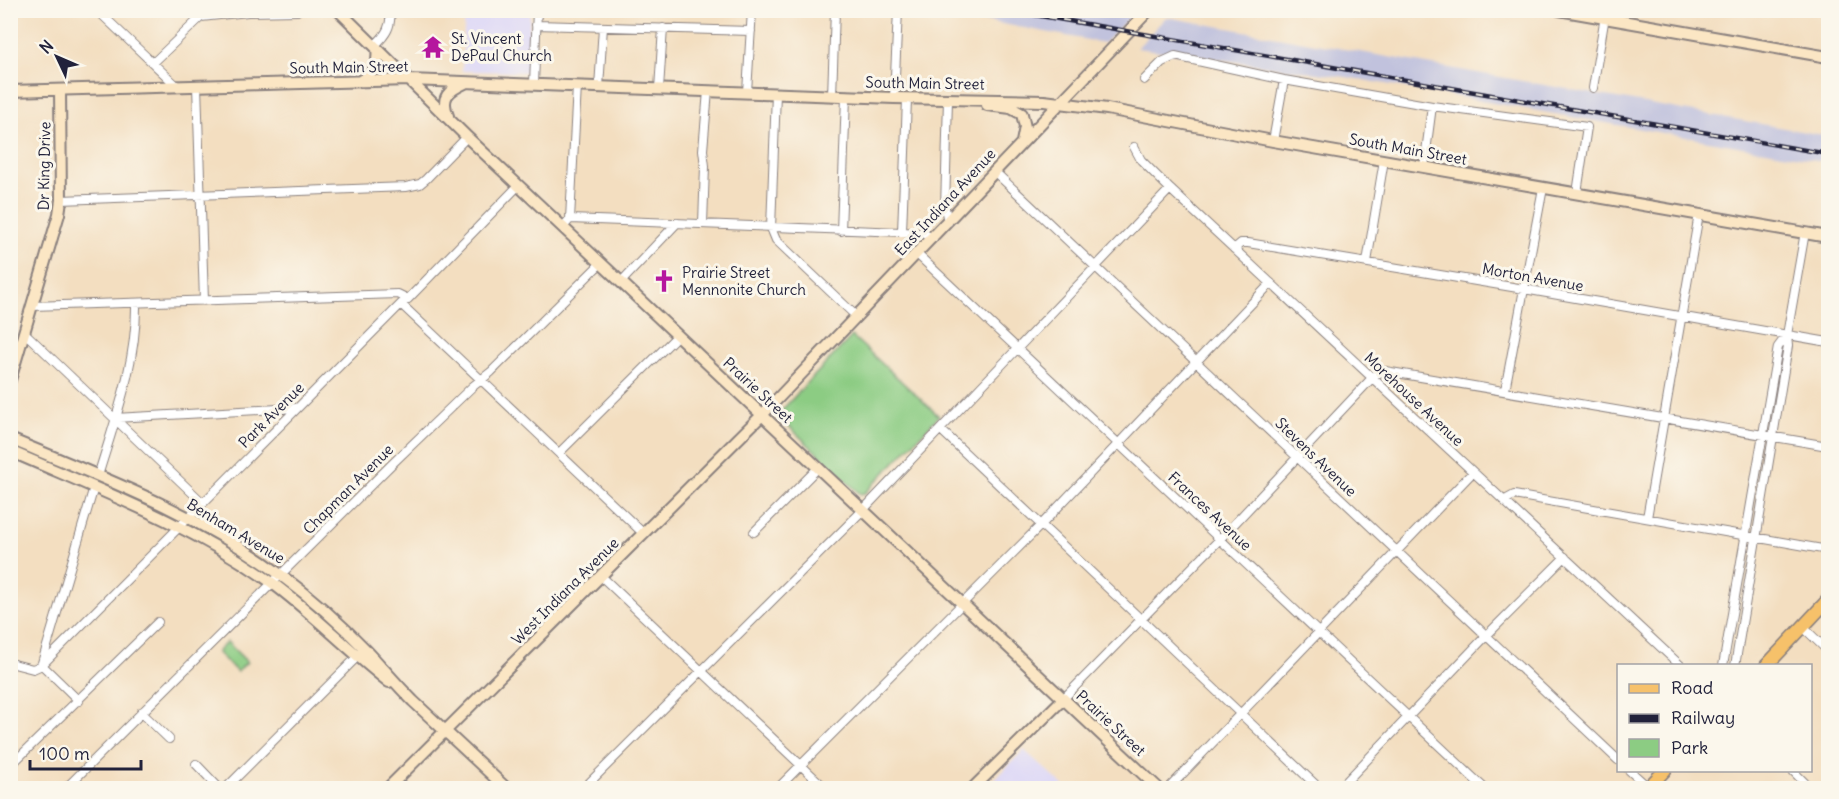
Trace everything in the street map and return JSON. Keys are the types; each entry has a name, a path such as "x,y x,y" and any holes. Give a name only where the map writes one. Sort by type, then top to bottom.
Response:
{"main road":[{"name":"Prairie Street","path":"338,10 467,137 519,185 566,223 601,263 1158,789"},
{"name":"East Indiana Avenue","path":"763,414 1149,10"},
{"path":"1559,10 1606,14 1828,57"},
{"path":"358,81 374,72 378,58 376,46"},
{"name":"South Main Street","path":"10,91 409,80 907,99 1012,99 1107,109 1273,141 1828,237"},
{"path":"450,119 445,108 447,95 466,82"},
{"name":"Dr King Drive","path":"10,380 59,214 61,200 60,90"},
{"path":"973,100 980,105 1019,111 1024,119 1022,143"},
{"name":"West Indiana Avenue","path":"388,789 763,414"},
{"name":"Benham Avenue","path":"10,439 188,517 236,544 357,657 412,700 506,789"},
{"name":"Benham Avenue","path":"10,451 178,527 276,579 327,613 365,649 412,700"},
{"path":"1768,664 1828,600"},
{"path":"974,789 1063,699"},
{"path":"1648,788 1664,772"}],"street":[{"path":"98,10 177,86"},
{"path":"376,46 387,33 391,18 390,10"},
{"path":"534,84 537,10"},
{"path":"747,92 752,10"},
{"path":"832,96 835,10"},
{"path":"894,98 898,10"},
{"path":"925,10 936,12"},
{"path":"153,63 201,17 248,12 297,11"},
{"path":"1593,88 1606,14"},
{"path":"536,25 751,31"},
{"path":"599,87 603,27"},
{"path":"659,89 663,28"},
{"path":"1144,80 1162,62 1175,56 1284,80 1432,106 1587,127 1576,193"},
{"path":"1273,141 1284,80"},
{"path":"197,85 204,301"},
{"path":"577,86 566,223 677,223 902,232 921,233 933,238"},
{"path":"703,224 705,166 703,150 708,91"},
{"path":"776,93 771,228 776,240 857,317"},
{"path":"841,231 846,97"},
{"path":"902,232 907,99"},
{"path":"948,99 945,208 948,222"},
{"path":"1424,167 1432,106"},
{"path":"61,200 406,188 420,184 426,179 467,137"},
{"name":"Morehouse Avenue","path":"1134,147 1141,160 1170,189 1679,664"},
{"path":"1366,262 1384,160"},
{"name":"Stevens Avenue","path":"995,172 1485,637 1617,759"},
{"name":"Park Avenue","path":"42,665 519,185"},
{"path":"1505,390 1543,188"},
{"path":"584,789 863,510 1170,189"},
{"path":"1647,518 1700,214"},
{"path":"621,282 677,223"},
{"path":"1723,664 1745,536 1788,346 1787,335 1805,232"},
{"name":"Morton Avenue","path":"1234,249 1241,243 1248,243 1828,342"},
{"name":"Frances Avenue","path":"917,254 1484,789"},
{"name":"Chapman Avenue","path":"66,789 276,579 601,263"},
{"path":"778,789 1042,524 1271,283"},
{"path":"32,306 398,294 481,380 644,534"},
{"path":"98,476 132,358 136,330 136,303"},
{"path":"25,333 203,503"},
{"path":"559,453 678,335"},
{"path":"1063,699 1142,620 1372,378 1384,371 1828,446"},
{"path":"115,418 296,408"},
{"path":"941,430 1319,789"},
{"path":"1735,664 1755,537 1767,435"},
{"path":"754,532 818,468"},
{"path":"1169,789 1473,472"},
{"path":"10,663 33,669 42,665 94,488"},
{"path":"1505,500 1514,495 1828,550"},
{"path":"1340,789 1565,557"},
{"path":"602,576 825,789"},
{"path":"10,766 158,622"},
{"path":"1803,627 1828,651"},
{"path":"226,789 365,649"},
{"path":"42,665 78,701"},
{"path":"141,712 169,740"},
{"path":"195,764 219,789"},
{"path":"1630,772 1648,788"},
{"path":"1793,772 1810,789"},
{"path":"10,782 17,789"}],"shaded area":[{"path":"465,11 530,11 528,72 462,71"},
{"path":"933,11 1136,11 1104,43"},
{"path":"1166,17 1828,136 1828,162 1346,77 1137,48"},
{"path":"1024,750 1066,788 986,788"}],"green space":[{"path":"852,336 939,416 865,493 860,494 777,415"},
{"path":"227,642 247,662 237,672 217,652"}],"railway":[{"path":"1007,10 1828,154"}],"place":[{"name":"St. Vincent DePaul Church","path":"433,47"},
{"name":"Prairie Street Mennonite Church","path":"664,281"}]}
